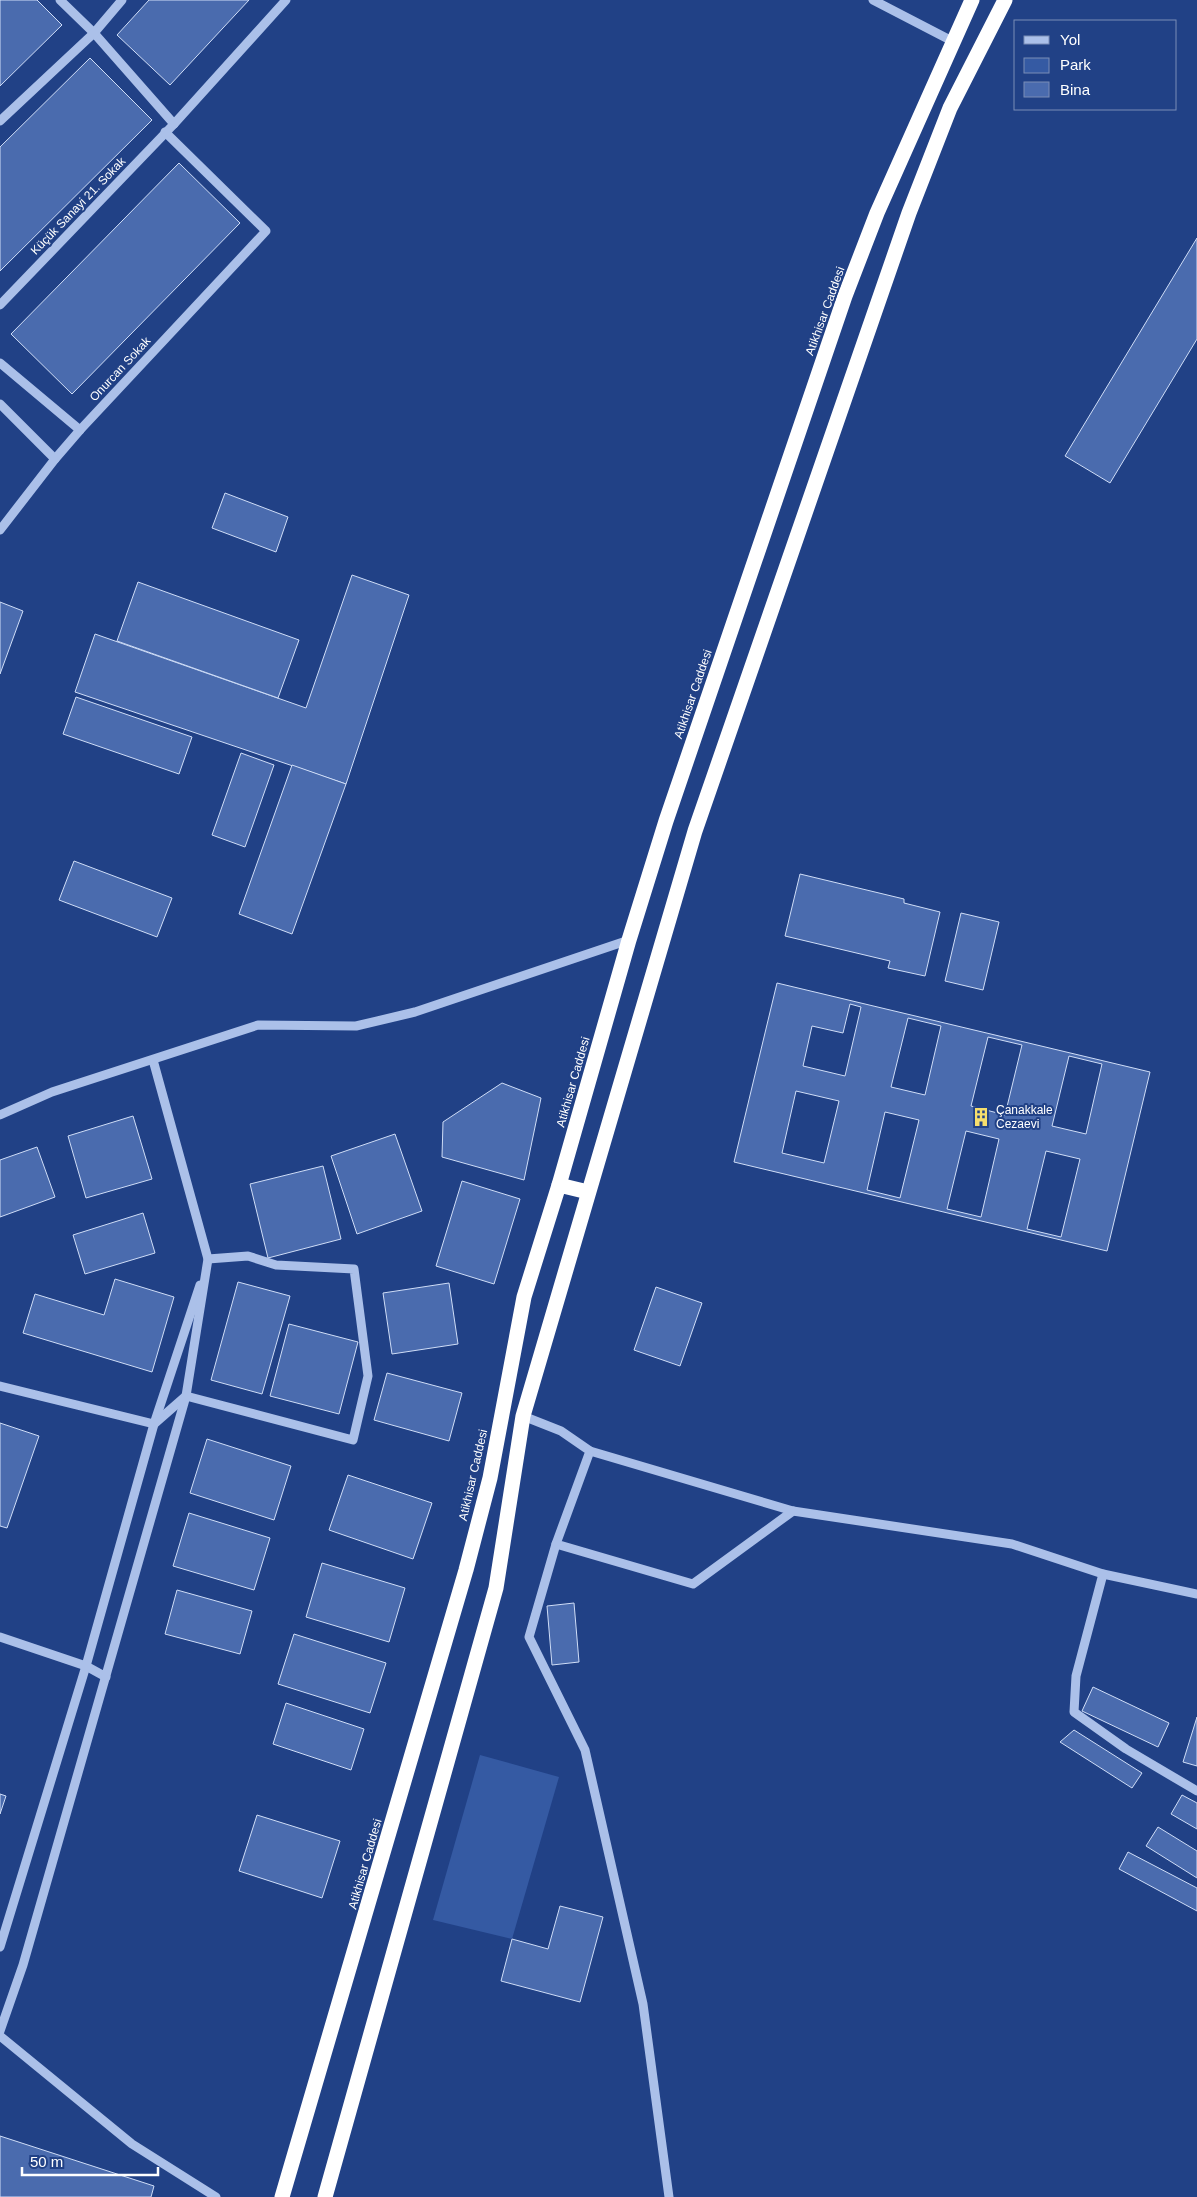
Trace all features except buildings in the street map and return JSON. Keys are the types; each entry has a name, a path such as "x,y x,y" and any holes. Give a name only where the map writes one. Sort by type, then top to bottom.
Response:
{"highway":[{"name":"Atikhisar Caddesi","path":"282,2197 466,1570 490,1478 524,1297 669,812 845,296 877,213 972,0"},
{"path":"324,2197 496,1588 523,1416 695,831 814,482 909,212 947,117 989,29 1006,0"},
{"path":"559,1185 588,1192"}],"street":[{"path":"60,0 94,33 174,124"},
{"path":"0,121 94,33 122,0"},
{"name":"Küçük Sanayi 21. Sokak","path":"0,305 174,124 286,0"},
{"path":"873,0 954,42"},
{"name":"Onurcan Sokak","path":"0,530 55,458 266,231 165,132"},
{"path":"0,363 80,430"},
{"path":"0,404 55,458"},
{"path":"0,1115 52,1092 258,1025 356,1026 415,1012 630,940"},
{"path":"0,2031 24,1965 186,1396 208,1259 153,1060"},
{"path":"186,1396 353,1440 368,1376 354,1269 276,1265 248,1256 208,1259"},
{"path":"0,1946 86,1666 154,1424 208,1259"},
{"path":"0,1386 154,1424"},
{"path":"154,1424 186,1396"},
{"path":"523,1416 561,1431 590,1451 793,1510 1012,1544 1103,1574 1197,1594"},
{"path":"590,1451 556,1544 529,1637 585,1750 643,2004 669,2197"},
{"path":"556,1544 693,1584 793,1510"},
{"path":"1103,1574 1076,1676 1074,1712 1126,1749 1197,1791"},
{"path":"0,1637 86,1666 106,1677"},
{"path":"0,2036 132,2144 216,2197"}],"green space":[{"path":"480,1755 559,1777 512,1939 433,1920"}],"place":[{"name":"Çanakkale Cezaevi","path":"981,1117"}]}
